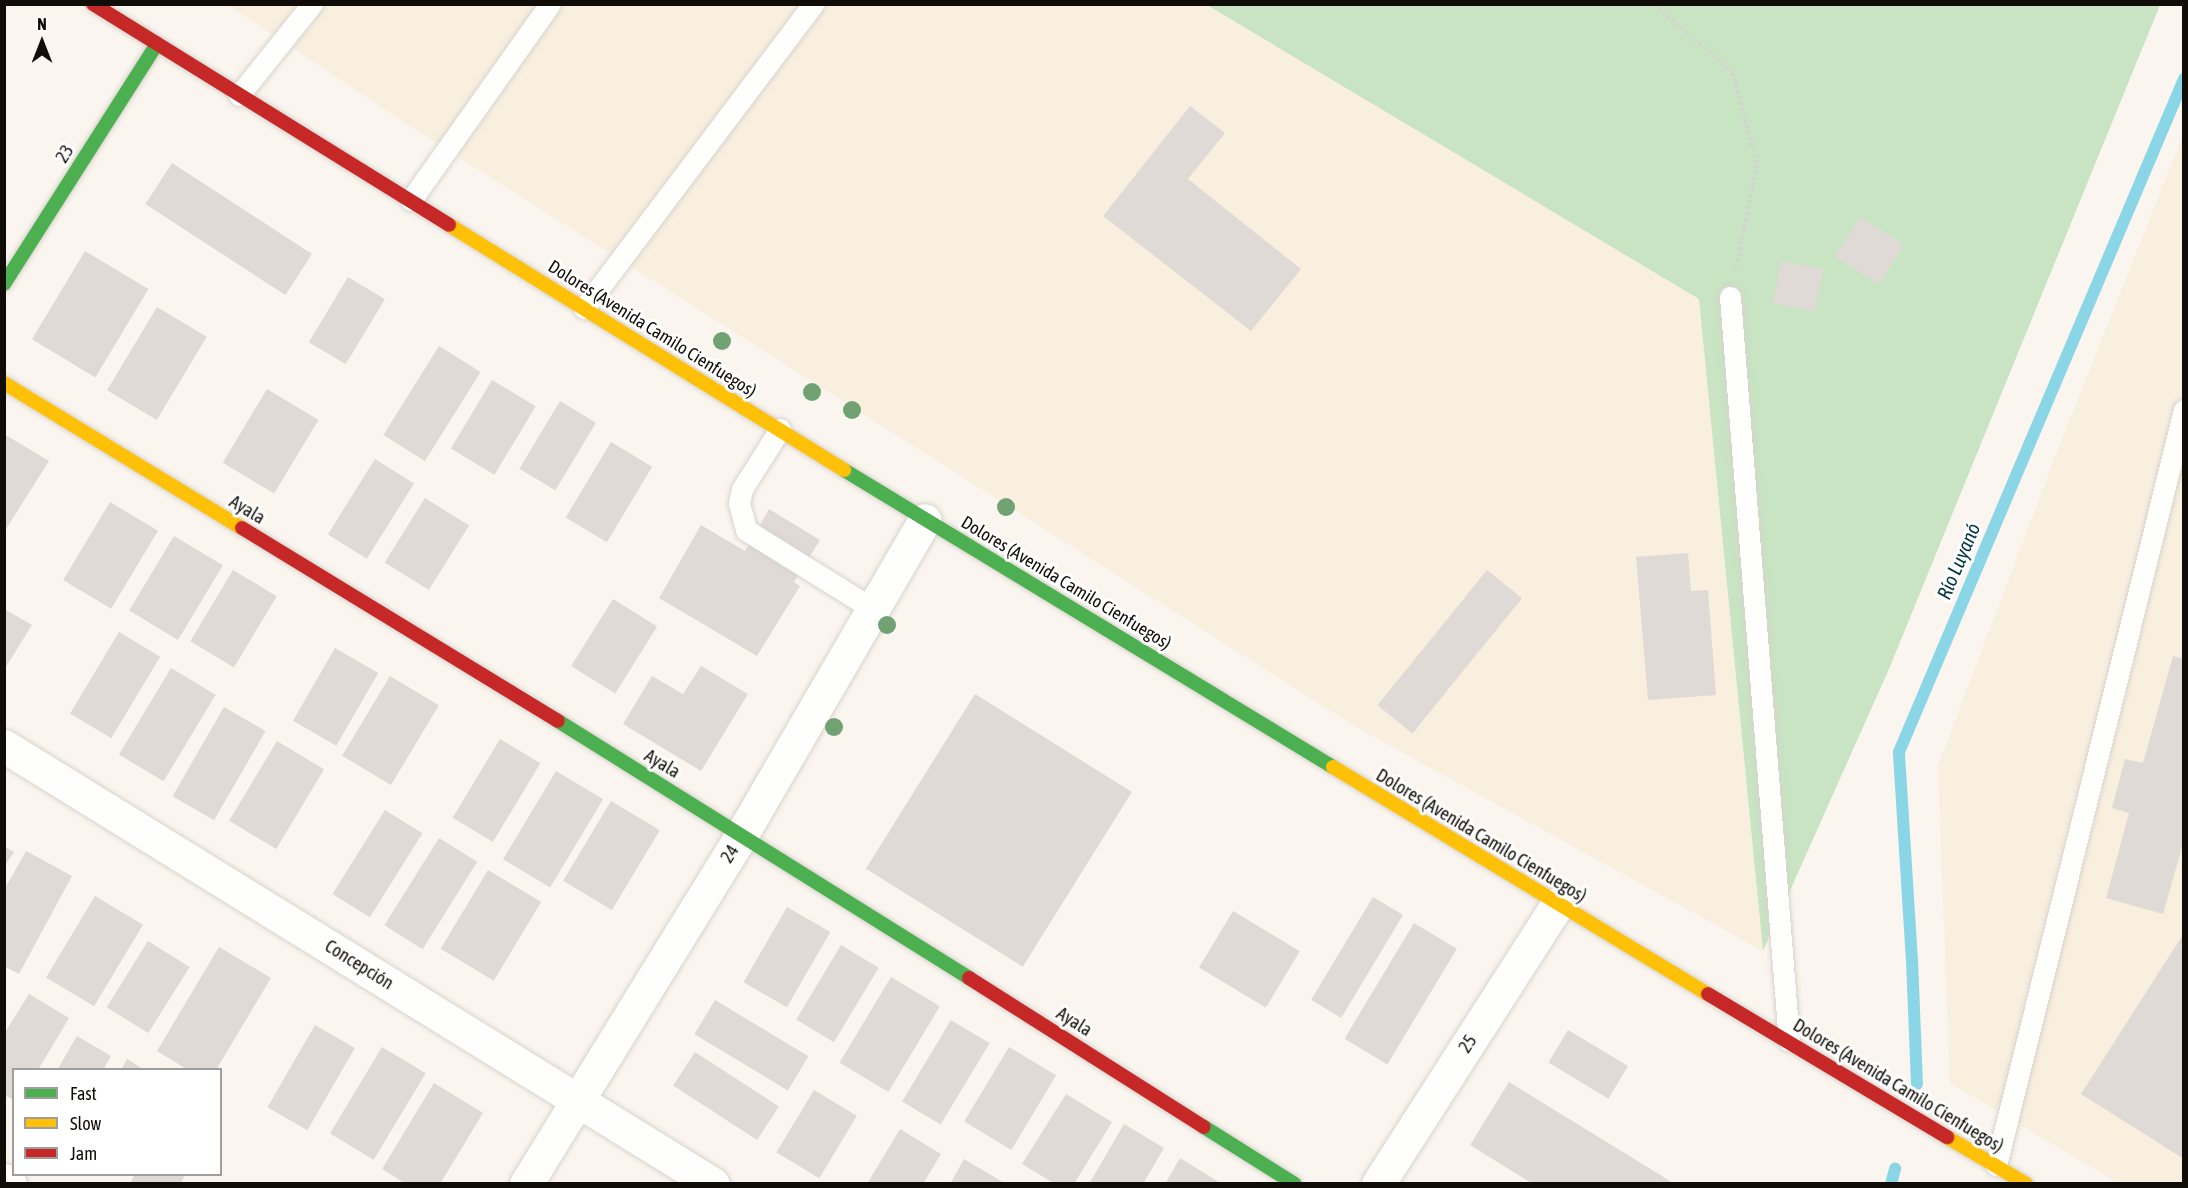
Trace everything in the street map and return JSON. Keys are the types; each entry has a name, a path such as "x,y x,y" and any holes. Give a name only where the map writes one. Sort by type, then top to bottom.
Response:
{"main road":[{"name":"Dolores (Avenida Camilo Cienfuegos)","path":"93,4 925,520 1558,904 2026,1184"},
{"name":"23","path":"4,284 157,44"},
{"name":"Ayala","path":"4,383 742,834 1295,1184"}],"street":[{"name":"24","path":"526,1184 742,834 925,520"},
{"name":"Concepción","path":"4,746 713,1184"},
{"name":"25","path":"1378,1184 1558,904"},
{"path":"4,1180 9,1184"}],"lane":[{"path":"239,94 312,4"},
{"path":"411,200 550,4"},
{"path":"584,308 813,4"},
{"path":"1730,297 1789,1041"},
{"path":"1996,1165 2184,410"},
{"path":"780,429 742,489 739,503 746,530 873,609"}],"path":[{"path":"1654,4 1733,73 1754,153 1757,165 1730,297"}],"shaded area":[{"path":"228,5 1207,5 1699,299 1763,951 1356,727 408,125"},
{"path":"2183,135 2183,1183 2118,1183 1950,1083 1938,766 2062,439"}],"green space":[{"path":"1207,5 2160,5 1889,669 1763,951 1699,299"}],"building":[{"path":"1190,106 1225,133 1188,179 1301,269 1251,331 1103,216"},
{"path":"172,163 312,254 285,295 145,204"},
{"path":"1860,217 1904,245 1879,284 1835,257"},
{"path":"85,251 148,289 95,377 32,339"},
{"path":"1781,261 1823,269 1815,311 1773,303"},
{"path":"348,277 385,299 346,364 309,342"},
{"path":"157,307 207,337 157,420 107,390"},
{"path":"439,346 481,372 425,461 383,435"},
{"path":"492,380 536,406 495,475 451,449"},
{"path":"267,389 318,420 274,494 223,463"},
{"path":"560,401 596,423 555,490 519,469"},
{"path":"4,434 49,461 6,529 4,528"},
{"path":"611,442 652,467 607,542 566,517"},
{"path":"375,459 414,483 367,559 328,534"},
{"path":"425,498 469,526 429,590 385,562"},
{"path":"110,502 158,531 111,609 63,580"},
{"path":"769,509 820,540 794,582 800,586 757,656 659,598 701,525 745,551"},
{"path":"174,536 223,565 178,640 129,611"},
{"path":"1688,553 1691,591 1708,590 1716,695 1648,700 1636,557"},
{"path":"233,570 277,596 234,667 190,641"},
{"path":"1487,570 1522,598 1412,734 1377,705"},
{"path":"613,599 657,627 615,694 571,666"},
{"path":"4,609 32,625 4,670"},
{"path":"119,632 160,657 111,738 70,713"},
{"path":"335,648 378,673 336,746 293,721"},
{"path":"2173,656 2184,659 2184,840 2163,914 2106,898 2129,813 2112,808 2125,759 2143,763"},
{"path":"701,666 748,694 701,771 623,724 652,676 683,694"},
{"path":"171,668 216,695 164,781 119,755"},
{"path":"390,676 439,705 391,785 342,756"},
{"path":"975,694 1132,792 1023,967 866,869"},
{"path":"224,707 266,731 214,820 172,796"},
{"path":"500,739 540,763 493,842 453,818"},
{"path":"277,741 324,769 276,849 229,821"},
{"path":"556,771 603,799 550,888 503,859"},
{"path":"611,801 660,830 612,910 563,881"},
{"path":"385,810 422,833 370,917 333,894"},
{"path":"439,838 477,862 423,949 384,925"},
{"path":"4,846 14,852 4,867"},
{"path":"26,851 72,876 19,974 4,966 4,890"},
{"path":"488,870 541,902 494,981 441,949"},
{"path":"95,896 143,925 94,1006 46,977"},
{"path":"1373,897 1403,915 1341,1018 1311,1000"},
{"path":"787,907 830,932 787,1007 744,982"},
{"path":"1233,911 1300,951 1266,1008 1199,968"},
{"path":"1414,923 1457,949 1387,1064 1344,1039"},
{"path":"2184,933 2184,1159 2081,1094"},
{"path":"148,941 190,967 148,1033 107,1007"},
{"path":"841,945 879,968 834,1042 796,1020"},
{"path":"219,947 271,978 217,1068 185,1068 157,1051"},
{"path":"891,977 940,1006 888,1092 839,1063"},
{"path":"29,994 69,1018 39,1068 12,1068 12,1099 4,1095 4,1034"},
{"path":"715,1000 808,1056 788,1090 694,1034"},
{"path":"951,1020 990,1043 941,1125 902,1101"},
{"path":"315,1025 355,1048 307,1130 268,1107"},
{"path":"1568,1030 1628,1066 1608,1099 1548,1063"},
{"path":"77,1036 111,1056 104,1068 58,1068"},
{"path":"382,1047 426,1073 374,1160 330,1134"},
{"path":"1009,1047 1056,1075 1011,1150 964,1122"},
{"path":"695,1052 779,1106 757,1140 673,1086"},
{"path":"127,1059 142,1068 122,1068"},
{"path":"1509,1082 1675,1184 1533,1184 1470,1145"},
{"path":"434,1083 483,1113 440,1184 406,1184 382,1169"},
{"path":"814,1090 857,1116 819,1178 776,1153"},
{"path":"1066,1094 1112,1122 1074,1184 1055,1184 1022,1164"},
{"path":"1124,1124 1164,1148 1143,1184 1089,1184"},
{"path":"900,1129 941,1154 923,1184 867,1184"},
{"path":"1180,1158 1219,1182 1218,1184 1165,1184"},
{"path":"964,1159 1006,1184 950,1184"},
{"path":"134,1176 185,1176 180,1184 130,1184"}],"waterway":[{"name":"Río Luyanó","path":"1917,1084 1899,752 2184,79"},
{"path":"1891,1184 1895,1169"}],"traffic: fast":[{"path":"4,284 157,44"},
{"path":"844,470 1333,767"},
{"path":"558,721 969,978"},
{"path":"1204,1127 1295,1184"}],"traffic: slow":[{"path":"449,225 844,470"},
{"path":"4,383 242,528"},
{"path":"1333,767 1708,994"},
{"path":"1947,1137 2026,1184"}],"traffic: jam":[{"path":"93,4 449,225"},
{"path":"242,528 558,721"},
{"path":"969,978 1204,1127"},
{"path":"1708,994 1947,1137"}]}
